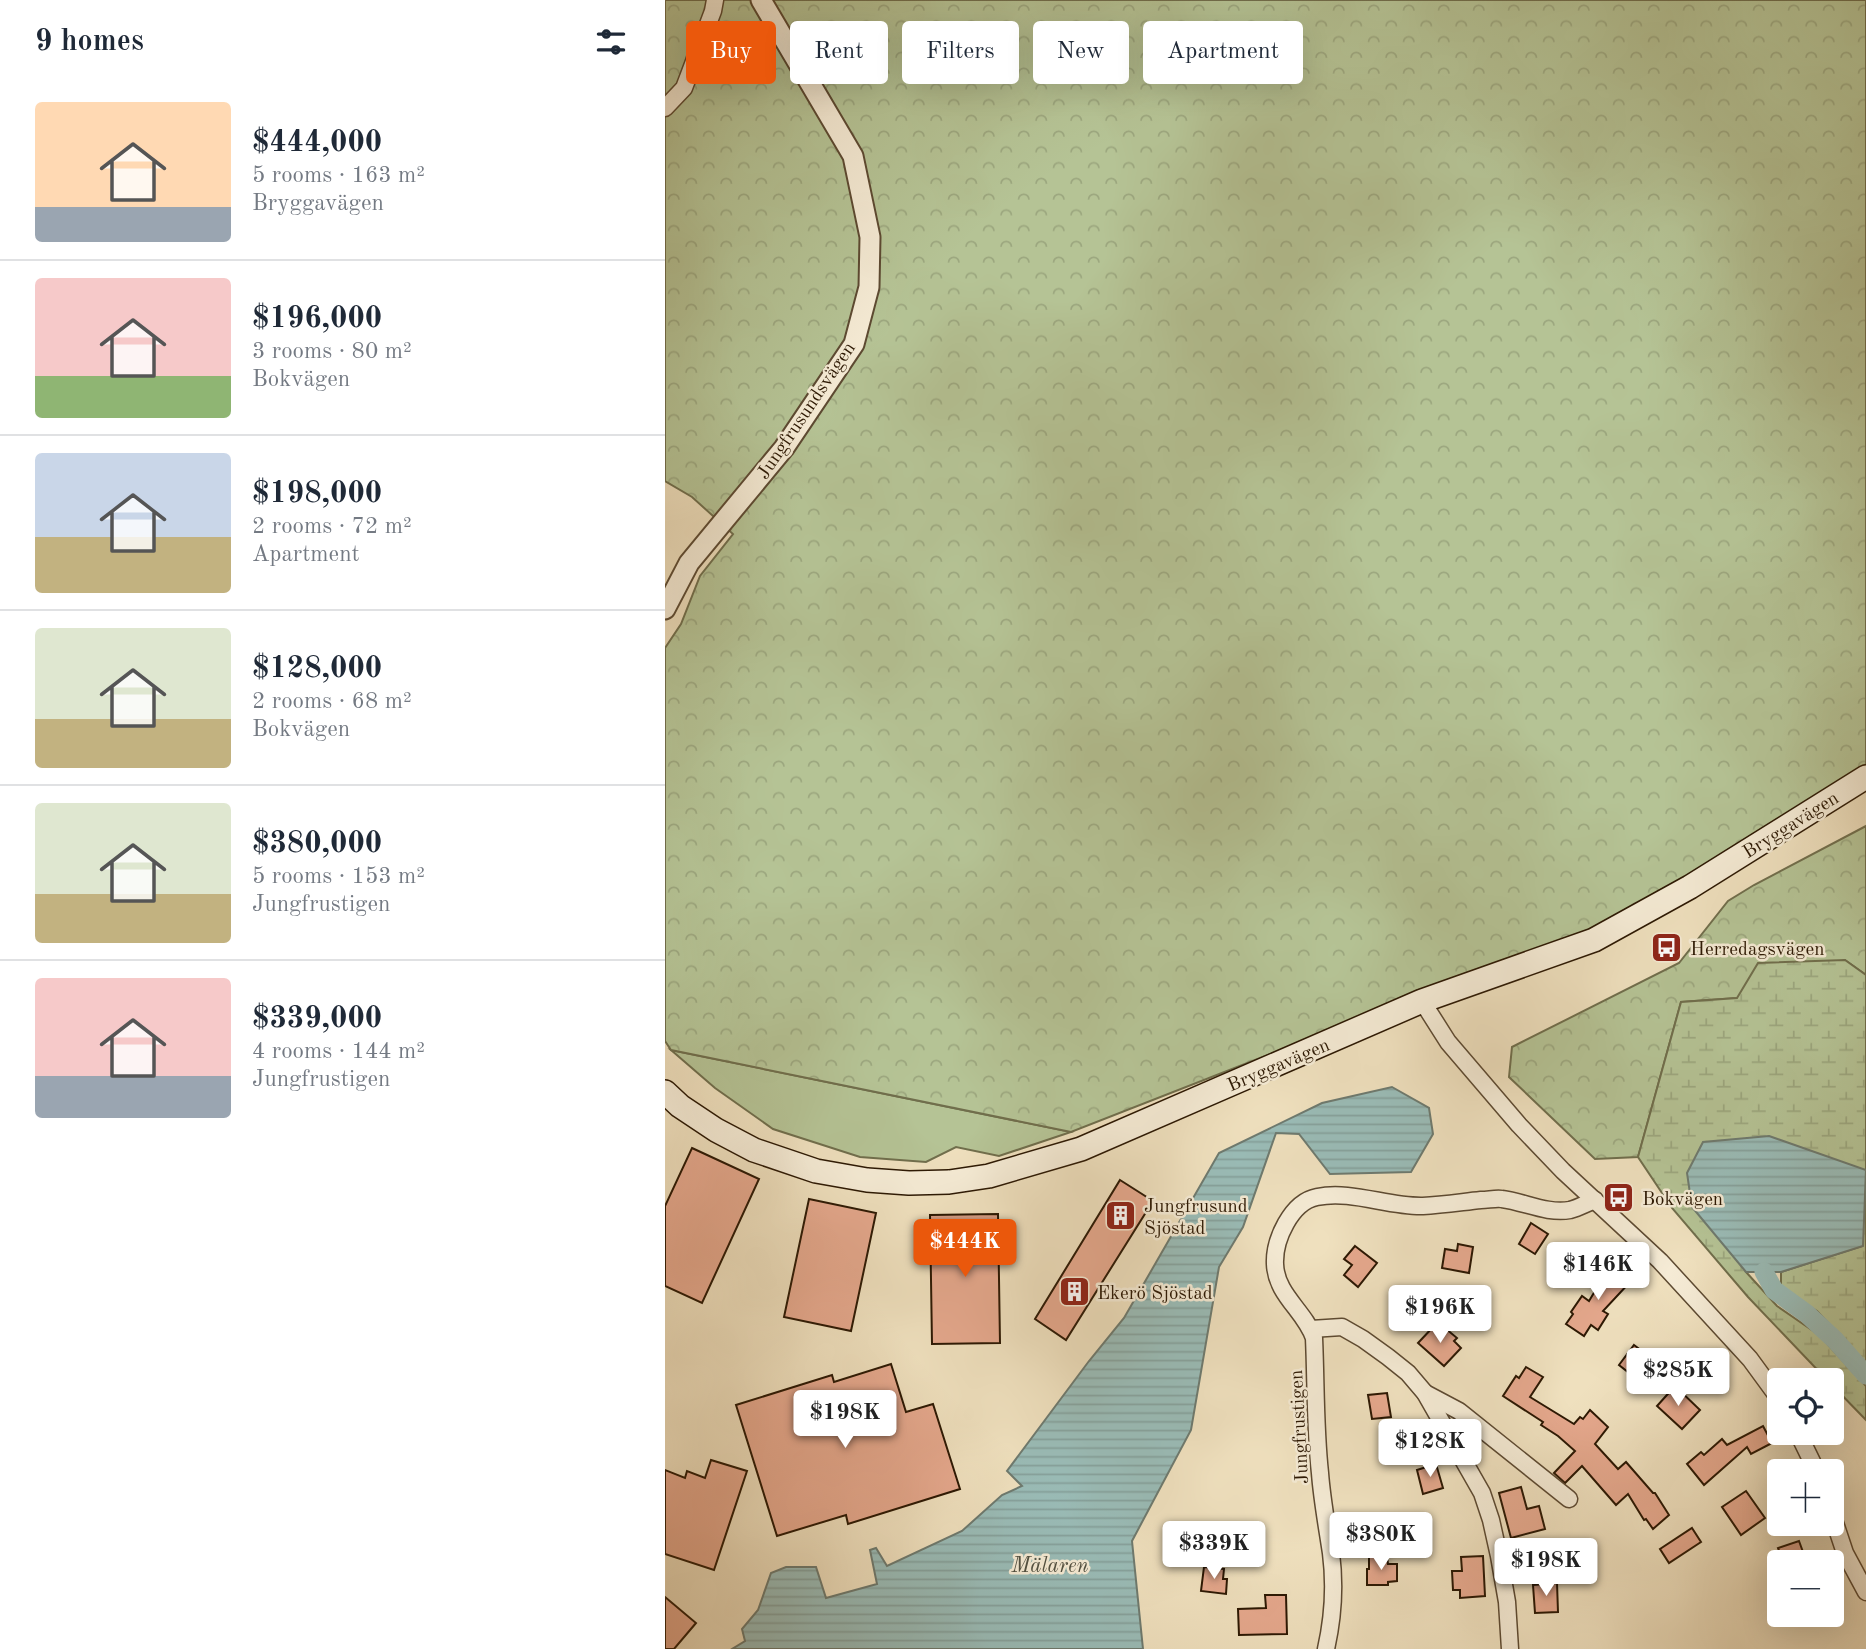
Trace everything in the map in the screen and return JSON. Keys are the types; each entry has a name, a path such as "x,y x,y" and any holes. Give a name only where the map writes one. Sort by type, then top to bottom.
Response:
{"main road":[{"name":"Bryggavägen","path":"665,1092 680,1106 716,1130 754,1150 816,1171 867,1180 909,1183 949,1182 989,1176 1081,1149 1422,1001 1594,940 1690,887 1866,777"}],"street":[{"path":"665,108 684,88 715,0"},
{"name":"Jungfrusundsvägen","path":"665,609 689,564 784,448 854,344 869,287 870,237 853,156 761,0"},
{"path":"1422,1001 1448,1042 1487,1089 1563,1171 1660,1261 1751,1359 1767,1382"},
{"path":"1510,1649 1507,1602 1485,1502 1425,1393 1408,1373 1353,1333 1342,1327 1311,1329 1285,1296 1278,1280 1275,1265 1277,1246 1283,1229 1295,1210 1315,1197 1341,1196 1422,1206 1500,1198 1550,1211 1570,1210 1595,1200"},
{"name":"Jungfrustigen","path":"1311,1329 1314,1338 1319,1469 1332,1568 1332,1606 1326,1649"},
{"path":"1425,1393 1459,1411 1569,1499"},
{"path":"1840,1536 1866,1592"}],"green space":[{"path":"665,0 1866,0 1866,764 1688,876 1593,928 1071,1132 671,1050 665,1041 665,648 681,624 700,576 733,534 692,497 665,481"},
{"path":"1866,826 1866,975 1845,960 1737,998 1681,1002 1638,1157 1595,1159 1509,1077 1512,1047 1679,963 1728,901"},
{"path":"1845,960 1866,975 1866,1363 1817,1311 1781,1289 1781,1272 1862,1246 1746,1272 1777,1306 1819,1335 1866,1386 1866,1420 1844,1397 1844,1368 1816,1368 1748,1297 1672,1208 1638,1157 1681,1002 1737,998 1758,963"},
{"path":"671,1050 1071,1132 999,1156 956,1147 926,1162 860,1157 773,1129 715,1088"}],"water":[{"name":"Mälaren","path":"1392,1087 1429,1108 1433,1134 1411,1172 1330,1174 1299,1134 1276,1133 1243,1227 1219,1267 1191,1430 1132,1541 1143,1649 732,1649 745,1641 742,1629 758,1610 771,1573 786,1567 816,1567 826,1598 877,1584 870,1550 876,1548 887,1566 962,1531 1002,1495 1022,1486 1007,1471 1124,1318 1219,1153 1322,1103"},
{"path":"1769,1136 1866,1170 1863,1246 1781,1272 1746,1272 1692,1207 1687,1173 1703,1142"}],"building":[{"path":"692,1148 759,1179 702,1303 665,1286 665,1206"},
{"path":"1120,1180 1153,1201 1066,1340 1035,1319"},
{"path":"809,1199 876,1213 851,1331 784,1317"},
{"path":"998,1214 1000,1343 932,1344 930,1215"},
{"path":"1531,1223 1548,1234 1535,1254 1519,1244"},
{"path":"1458,1244 1473,1247 1469,1273 1442,1268 1445,1249 1457,1251"},
{"path":"1355,1246 1377,1263 1358,1287 1344,1275 1352,1265 1344,1259"},
{"path":"1614,1265 1631,1281 1603,1311 1608,1314 1598,1330 1591,1325 1584,1336 1566,1324 1573,1314 1571,1312 1582,1296 1589,1301"},
{"path":"1435,1325 1442,1331 1445,1328 1457,1338 1454,1341 1461,1348 1444,1366 1418,1343"},
{"path":"1634,1345 1658,1363 1642,1383 1619,1365"},
{"path":"891,1364 906,1412 933,1404 960,1489 848,1524 846,1515 777,1536 736,1405 832,1375 834,1382"},
{"path":"1526,1367 1543,1377 1530,1397 1574,1424 1580,1417 1583,1419 1590,1410 1608,1427 1595,1444 1618,1469 1626,1462 1655,1493 1669,1515 1653,1529 1628,1494 1616,1505 1582,1466 1565,1483 1554,1473 1575,1451 1541,1425 1543,1422 1503,1396 1516,1376 1519,1378"},
{"path":"1675,1386 1700,1410 1682,1429 1657,1406"},
{"path":"1387,1393 1391,1417 1372,1419 1368,1395"},
{"path":"1763,1426 1767,1434 1768,1445 1751,1454 1747,1447 1704,1485 1687,1464 1701,1452 1704,1455 1722,1439 1727,1445"},
{"path":"711,1460 747,1471 714,1570 665,1554 665,1470 685,1478 687,1471 705,1478"},
{"path":"1436,1464 1443,1488 1423,1494 1417,1470"},
{"path":"1521,1487 1527,1509 1539,1506 1545,1529 1511,1538 1499,1493"},
{"path":"1746,1491 1765,1518 1741,1535 1722,1507"},
{"path":"1692,1528 1701,1542 1669,1563 1660,1549"},
{"path":"1799,1541 1802,1550 1779,1550 1778,1548"},
{"path":"1483,1556 1485,1596 1460,1598 1460,1590 1453,1590 1452,1571 1462,1571 1461,1557"},
{"path":"1369,1557 1387,1557 1388,1564 1397,1564 1397,1581 1388,1582 1388,1585 1367,1585"},
{"path":"1204,1567 1224,1569 1223,1579 1227,1579 1226,1594 1201,1591"},
{"path":"1557,1583 1558,1612 1535,1613 1533,1585"},
{"path":"1265,1595 1286,1595 1287,1634 1239,1635 1238,1609 1266,1608"},
{"path":"665,1597 696,1623 674,1649 665,1649"}],"waterway":[{"path":"1764,1272 1774,1290 1807,1314 1866,1375"}],"place":[{"name":"Herredagsvägen","path":"1667,948"},
{"name":"Bokvägen","path":"1619,1198"},
{"name":"Jungfrusund Sjöstad","path":"1121,1216"},
{"name":"Ekerö Sjöstad","path":"1074,1292"}]}
